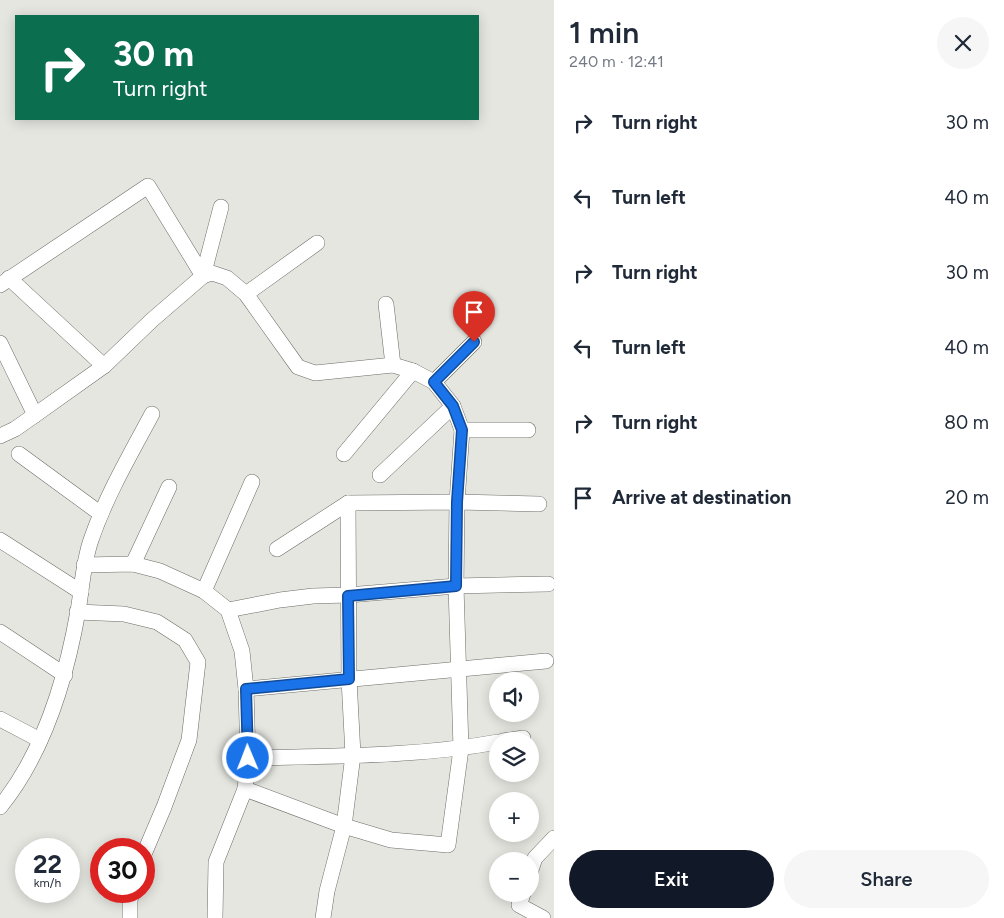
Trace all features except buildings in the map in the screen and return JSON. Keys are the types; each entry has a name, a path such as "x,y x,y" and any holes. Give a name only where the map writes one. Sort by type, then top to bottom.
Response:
{"street":[{"path":"104,366 5,282 148,186 203,276"},
{"path":"203,276 221,207"},
{"path":"246,294 317,243"},
{"path":"0,436 15,429 36,415 104,366 152,320 203,276 212,273 227,278 246,294 298,367 314,373 393,365 413,371 434,382 453,406 462,430 457,502 456,586 461,748 448,845 391,840 344,826 245,788"},
{"path":"386,304 393,365"},
{"path":"434,382 474,342"},
{"path":"0,343 36,415"},
{"path":"344,454 413,371"},
{"path":"380,475 453,406"},
{"path":"0,807 11,793 40,740 65,675 78,612 84,565 91,540 109,493 152,414"},
{"path":"462,430 528,430"},
{"path":"19,454 102,514"},
{"path":"204,591 252,482"},
{"path":"133,564 169,487"},
{"path":"277,549 348,503 457,502 538,504"},
{"path":"323,918 327,891 344,826 354,755 349,679 348,503"},
{"path":"0,540 80,592"},
{"path":"84,565 133,564 160,571 204,591 228,610 242,651 246,689 248,758 245,788 216,862 215,918"},
{"path":"228,610 296,598 348,596 456,586 548,584"},
{"path":"78,612 124,614 157,622 185,640 198,662 189,740 151,838"},
{"path":"0,632 65,675"},
{"path":"246,689 546,661"},
{"path":"0,720 40,740"},
{"path":"248,758 354,755 461,748 489,743"},
{"path":"539,854 554,838"},
{"path":"520,902 519,905 542,918"},
{"path":"130,903 130,918"}],"route":[{"path":"248,758 246,689 349,679 348,596 456,586 457,502 462,430 453,406 434,382 474,342"}]}
